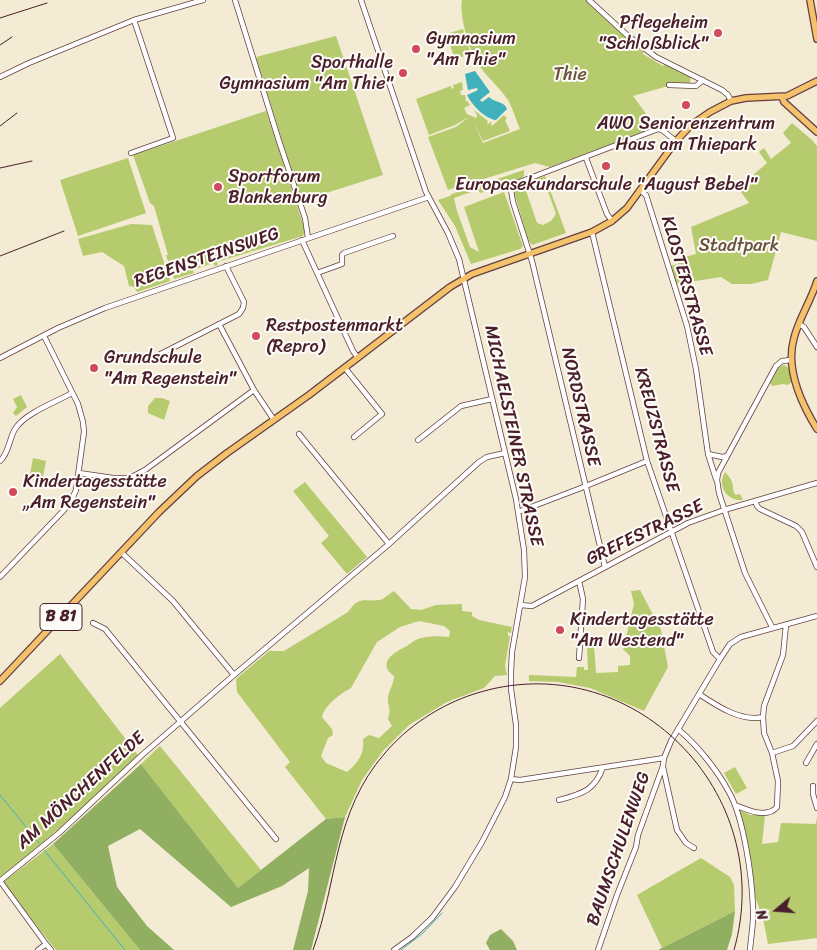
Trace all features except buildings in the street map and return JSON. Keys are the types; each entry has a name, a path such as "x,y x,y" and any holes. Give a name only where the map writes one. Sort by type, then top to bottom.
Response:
{"main road":[{"path":"810,0 817,39"},
{"path":"817,80 782,97 784,102 817,132"},
{"name":"B 81","path":"0,681 159,512 197,476 464,278 592,232 612,221 623,212 676,142 691,125 703,116 731,102 746,98 782,97"},
{"path":"817,281 792,344 791,360 799,392 817,429"}],"street":[{"path":"0,77 29,63 134,20 203,0"},
{"path":"235,0 305,218 308,238"},
{"name":"MICHAELSTEINER STRASSE","path":"361,0 429,197 455,248 464,278 518,512 525,564 511,661 510,683 517,738 512,779 482,842 455,887 432,918 412,937 394,950"},
{"path":"589,0 621,29 656,56 722,90 728,95 731,102"},
{"path":"131,153 173,138 134,20"},
{"path":"669,85 696,86 703,80"},
{"path":"612,221 607,214 586,158 658,129 662,130 676,142"},
{"name":"NORDSTRASSE","path":"586,158 517,184 511,190 530,254 605,567"},
{"name":"KLOSTERSTRASSE","path":"640,190 646,195 688,326 708,454 717,480 724,510 745,573 772,627"},
{"name":"REGENSTEINSWEG","path":"0,358 105,308 429,197"},
{"name":"KREUZSTRASSE","path":"592,232 647,461 714,652 720,659"},
{"path":"317,273 342,264 344,253 393,236"},
{"path":"302,240 358,358"},
{"path":"147,361 239,314 244,302 226,266"},
{"path":"220,324 254,390 274,420"},
{"path":"799,324 804,327 817,347"},
{"path":"0,576 66,508 75,493 79,473 84,427 82,414 44,336"},
{"path":"717,480 718,473 776,366 782,361 791,360"},
{"path":"345,368 382,414 354,437"},
{"path":"79,473 113,478 130,478 145,470 254,390"},
{"path":"0,461 4,458 14,430 20,423 28,416 72,393"},
{"path":"418,440 461,406 492,399"},
{"path":"300,434 388,544"},
{"name":"AM MÖNCHENFELDE","path":"0,881 58,833 180,721 388,544 482,459 505,453"},
{"path":"708,454 722,457 727,456"},
{"path":"518,512 647,461"},
{"name":"GREFESTRASSE","path":"520,605 532,606 688,523 724,510 817,483"},
{"path":"755,501 760,509 796,526 802,532 817,567"},
{"path":"122,553 173,601 234,675"},
{"name":"GREFESTRASSE","path":"579,581 583,599 580,658"},
{"name":"BAUMSCHULENWEG","path":"598,950 636,847 638,835 671,741 720,659 734,640 772,627 817,616"},
{"path":"94,622 105,629 276,839"},
{"path":"735,805 753,812 775,810 777,807 778,781 772,753 764,733 762,717 764,706 783,655 786,625"},
{"path":"699,694 729,712 754,720 762,717"},
{"path":"772,753 793,746 817,721"},
{"path":"679,730 697,748 719,776 735,805 750,869 753,908 750,950"},
{"path":"806,763 817,744"},
{"path":"512,779 520,780 664,758"},
{"path":"663,766 677,830 686,843 694,848"},
{"path":"559,800 585,792 594,785 603,767"},
{"path":"813,786 814,801 817,808"},
{"path":"0,881 51,950"},
{"path":"38,950 46,944"}],"green space":[{"name":"Thie","path":"462,0 586,0 644,51 643,54 663,66 665,64 691,77 690,83 669,83 668,86 633,96 656,127 550,167 535,163 448,190 428,137 456,127 469,117 455,125 429,135 416,99 451,86 452,89 454,88 453,85 462,82 463,90 460,91 461,95 465,95 466,100 464,101 467,101 470,105 464,108 467,114 476,118 477,115 474,110 488,121 487,125 490,122 492,126 504,115 507,118 505,120 510,131 483,141 473,121 483,143 520,129 508,100 476,61 466,35 462,16"},
{"path":"463,29 471,54 455,59 446,34"},
{"path":"336,36 383,175 301,201 256,57"},
{"name":"Sportforum Blankenburg","path":"266,111 305,230 303,236 217,262 218,265 215,266 213,263 193,270 194,273 174,279 154,206 150,203 133,155"},
{"name":"Stadtpark","path":"792,123 817,146 817,241 781,232 768,280 751,284 732,284 721,277 676,284 670,266 678,264 681,258 696,254 691,227 749,203 738,188 767,163 759,152 764,148 771,159 791,143 783,133"},
{"path":"128,158 146,213 78,236 60,180"},
{"path":"524,170 524,176 518,181 481,193 477,190 454,198 470,247 479,252 464,207 504,192 523,246 520,249 471,264 455,226 438,200"},
{"path":"545,176 566,233 532,245 528,240 514,192 518,187 524,185 537,223 543,225 551,221 556,214 546,186 541,188 537,179"},
{"path":"131,224 152,225 170,281 137,292 134,287 129,286 124,266 102,252 83,256 78,239"},
{"path":"784,365 789,368 793,381 788,385 772,386 770,383 779,367"},
{"path":"21,395 27,407 16,416 13,413 17,407 13,399"},
{"path":"155,398 170,401 164,420 148,413 148,406"},
{"path":"33,458 46,461 42,482 29,479"},
{"path":"725,472 733,484 734,493 736,495 740,494 743,500 732,498 725,492 722,482"},
{"path":"305,482 367,557 347,574 321,543 329,536 293,491"},
{"path":"640,590 661,630 668,667 644,711 590,688 558,682 529,681 529,675 576,677 577,667 584,667 584,670 588,670 587,645 594,645 596,673 618,672 618,666 630,665 630,656 623,649 634,604 631,591"},
{"path":"394,591 411,609 421,610 436,605 462,604 462,611 472,612 472,616 479,620 512,627 511,633 508,632 508,636 510,636 505,666 507,675 495,676 484,688 447,702 409,725 383,751 362,780 345,817 326,819 285,767 290,762 237,692 236,679 269,651 284,651 348,612 359,601 380,600","holes":["419,621 444,626 450,631 449,637 439,636 417,639 389,658 387,667 394,676 388,700 390,712 388,719 392,726 379,738 369,735 363,739 363,749 360,757 347,772 326,763 321,756 328,738 333,735 332,729 322,717 323,713 334,700 351,688 377,642 400,627"]},
{"path":"60,654 138,755 75,815 0,879 0,708"},
{"path":"160,746 261,870 238,888 141,764"},
{"path":"141,764 238,888 326,819 345,817 311,950 293,950 308,891 309,868 282,886 231,907 140,829 108,846 117,887 147,926 174,950 140,950 53,844"},
{"path":"735,767 747,788 736,794 724,773"},
{"path":"740,810 750,815 765,815 762,844 778,842 781,823 816,824 817,817 817,938 768,944 763,918 755,897 748,852 738,811"},
{"path":"53,844 140,950 56,950 2,883"},
{"path":"701,858 730,877 734,885 735,911 662,948 637,895"},
{"path":"735,911 732,934 727,950 658,950"},
{"path":"501,929 513,941 517,950 490,950 486,943 490,935"}],"water":[{"path":"475,71 490,92 480,100 482,102 489,97 506,106 507,109 496,120 487,117 472,103 467,95 478,90 477,88 468,90 465,74"}],"waterway":[{"path":"0,795 39,843"},
{"path":"44,850 125,950"},
{"path":"401,950 423,933 442,913"}],"railway":[{"path":"0,18 47,3"},
{"path":"0,45 12,37"},
{"path":"0,126 17,113"},
{"path":"0,168 32,161"},
{"path":"0,256 64,231"},
{"path":"313,950 339,848 355,799 368,776 385,753 414,725 449,704 474,694 532,684 587,690 637,711 680,744 713,787 734,837 742,892 734,950"}],"place":[{"name":"Pflegeheim \"Schloßblick\"","path":"718,33"},
{"name":"Gymnasium \"Am Thie\"","path":"416,49"},
{"name":"Sporthalle Gymnasium \"Am Thie\"","path":"403,73"},
{"name":"AWO Seniorenzentrum Haus am Thiepark","path":"686,105"},
{"name":"Europasekundarschule \"August Bebel\"","path":"606,166"},
{"name":"Sportforum Blankenburg","path":"218,187"},
{"name":"Restpostenmarkt (Repro)","path":"256,336"},
{"name":"Grundschule \"Am Regenstein\"","path":"94,368"},
{"name":"Kindertagesstätte „Am Regenstein\"","path":"13,492"},
{"name":"Kindertagesstätte \"Am Westend\"","path":"560,630"}]}
